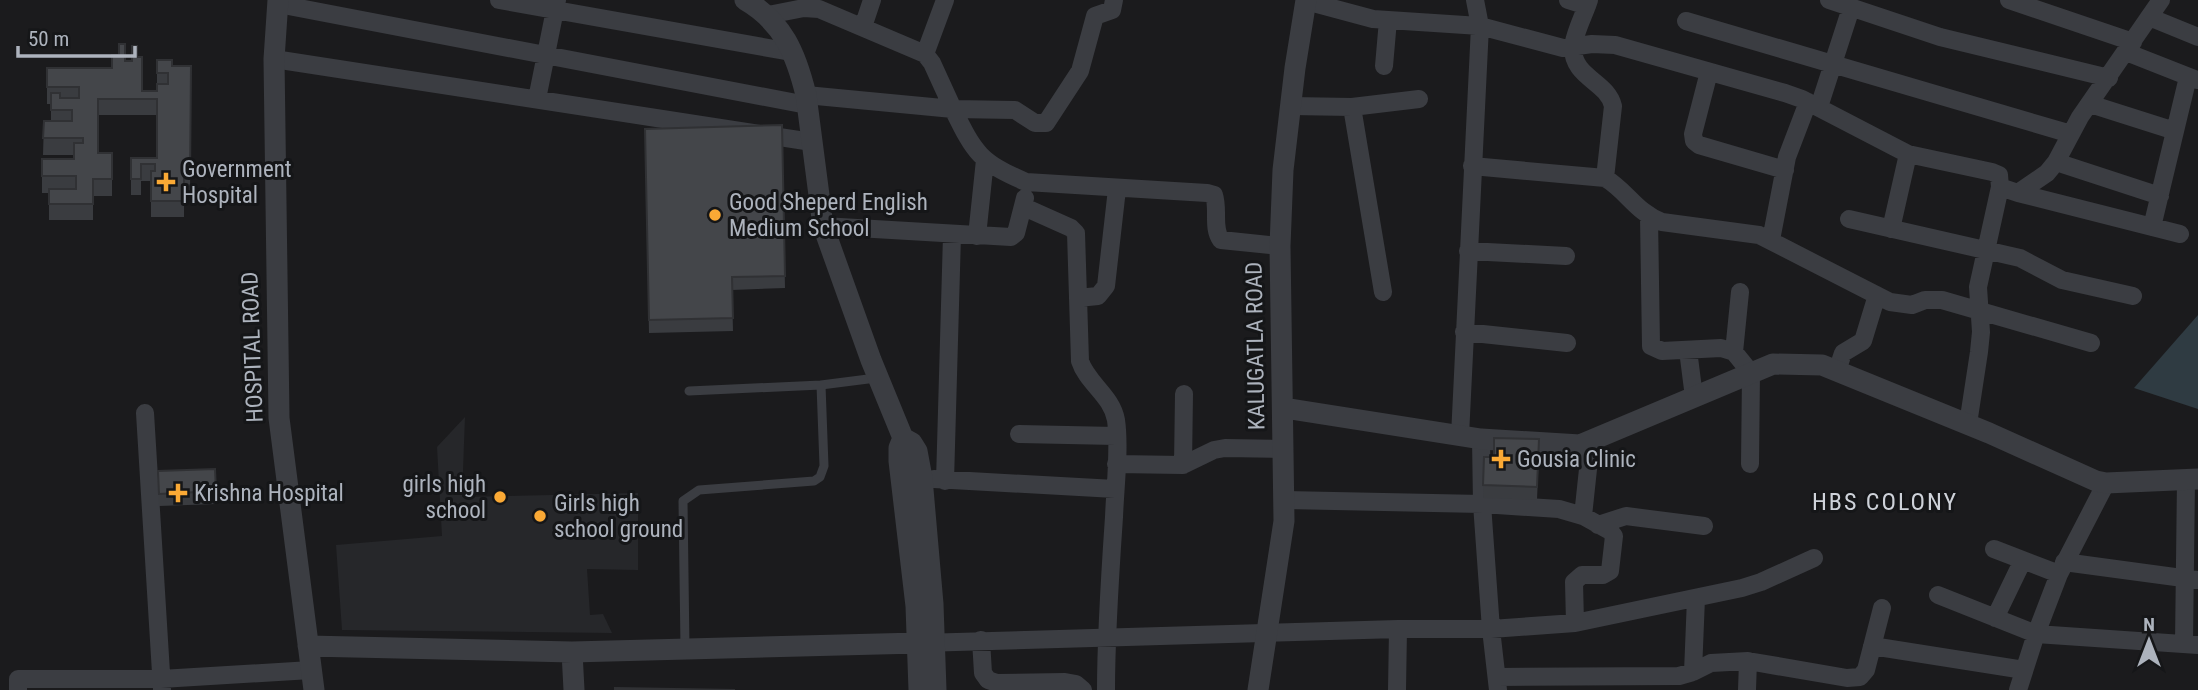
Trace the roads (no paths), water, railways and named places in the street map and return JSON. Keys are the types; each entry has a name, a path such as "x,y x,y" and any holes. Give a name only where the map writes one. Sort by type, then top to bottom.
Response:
{"street":[{"path":"499,0 556,5 791,52"},
{"path":"745,0 777,24 801,74 823,226 903,438 917,450 933,604 919,690"},
{"path":"863,27 872,0"},
{"path":"925,54 945,0"},
{"path":"278,2 546,55 806,100 1015,110 1035,122 1046,122 1080,71 1095,16 1112,10 1114,0"},
{"path":"1460,436 1480,26 1475,0"},
{"path":"1568,0 1588,3 1573,48 1579,68 1611,96 1613,106 1605,178"},
{"path":"1829,0 1940,37 2109,78"},
{"path":"2009,0 2129,47 2193,79 2175,131 2152,227"},
{"path":"2018,193 2047,173 2056,162 2090,104 2161,0"},
{"path":"1306,1 1360,16 1480,26 1554,46 1573,48 1592,44 1615,45 1813,105 1908,154 1999,175 2000,187 1978,287 1979,352 1969,424"},
{"name":"KALUGATLA ROAD","path":"1258,690 1284,521 1280,246 1283,170 1306,1"},
{"name":"HOSPITAL ROAD","path":"278,2 274,59 279,418 312,680"},
{"path":"537,99 556,5"},
{"path":"768,15 804,8 819,9 925,54 932,63 969,142 985,160 1005,173 1026,182 1214,195 1217,203 1216,230 1221,240 1280,246"},
{"path":"1771,240 1785,170 1833,64 1851,8"},
{"path":"2149,17 2198,37"},
{"path":"1384,66 1388,20"},
{"path":"1686,21 2071,134"},
{"path":"274,59 812,142"},
{"path":"1709,72 1693,134 1694,141 1699,145 1785,170"},
{"path":"1291,106 1352,107 1419,99"},
{"path":"2090,104 2175,131"},
{"path":"1352,107 1383,292"},
{"path":"1891,229 1908,154"},
{"path":"976,236 985,160"},
{"path":"2056,162 2160,196"},
{"path":"1472,166 1605,178 1649,218 1759,235 1890,302 1912,305 1925,300 1942,300 2091,343"},
{"path":"823,226 1010,237 1016,233 1024,206 1026,182"},
{"path":"2000,187 2180,234"},
{"path":"1078,298 1098,296 1106,286 1117,189"},
{"path":"1024,206 1072,228 1076,233 1080,360 1088,377 1113,411 1116,464 1106,636 1106,690"},
{"path":"1649,218 1650,342 1656,350 1721,348 1734,352 1751,373 1750,464"},
{"path":"1849,219 2020,258 2062,280 2133,296"},
{"path":"945,481 952,235"},
{"path":"1468,251 1566,257"},
{"path":"1734,352 1740,292"},
{"path":"1836,371 1843,353 1863,341 1877,296"},
{"path":"1464,332 1567,343"},
{"path":"1688,350 1694,397"},
{"path":"1284,408 1481,439 1580,445 1773,364 1822,365 1969,424 2101,482 2192,479 2191,644 2036,634 1938,595"},
{"path":"1183,465 1184,394"},
{"path":"145,413 162,684"},
{"path":"1019,434 1116,436"},
{"path":"903,438 899,448 899,461 916,606 936,690"},
{"path":"1481,439 1482,504 1497,683 1679,676 1711,663 1748,661 1855,678 1860,677 1866,670 1882,608"},
{"path":"1591,441 1591,520"},
{"path":"1116,464 1183,465 1214,450 1225,448 1283,449"},
{"path":"922,478 1115,489"},
{"path":"2018,690 2061,568 2101,482"},
{"path":"1285,500 1482,504 1559,509 1591,520 1614,536 1612,566 1604,575 1582,575 1574,582 1575,623"},
{"path":"1591,520 1626,516 1704,526"},
{"path":"1994,549 2023,560 2061,568 2191,580"},
{"path":"308,646 572,652 1106,636 1491,629 1575,623 1696,597 1761,582 1814,558"},
{"path":"1995,618 2023,560"},
{"path":"1693,672 1696,597"},
{"path":"1397,690 1398,629"},
{"path":"981,640 983,673 988,680 998,683 1065,682 1076,684 1083,690"},
{"path":"1872,646 2024,670"},
{"path":"572,652 577,689"},
{"path":"1747,690 1748,661"},
{"path":"12,682 162,684 312,680"}],"lane":[{"path":"689,391 821,386 878,377"},
{"path":"685,648 682,501 699,489 807,484 820,477 824,466 821,386"}],"place":[{"name":"Government Hospital","path":"166,182"},
{"name":"Good Sheperd English Medium School","path":"715,215"},
{"name":"Gousia Clinic","path":"1501,459"},
{"name":"Krishna Hospital","path":"178,493"},
{"name":"girls high school","path":"500,497"},
{"name":"Girls high school ground","path":"540,516"}],"district":[{"name":"HBS COLONY","path":"1885,502"}]}
